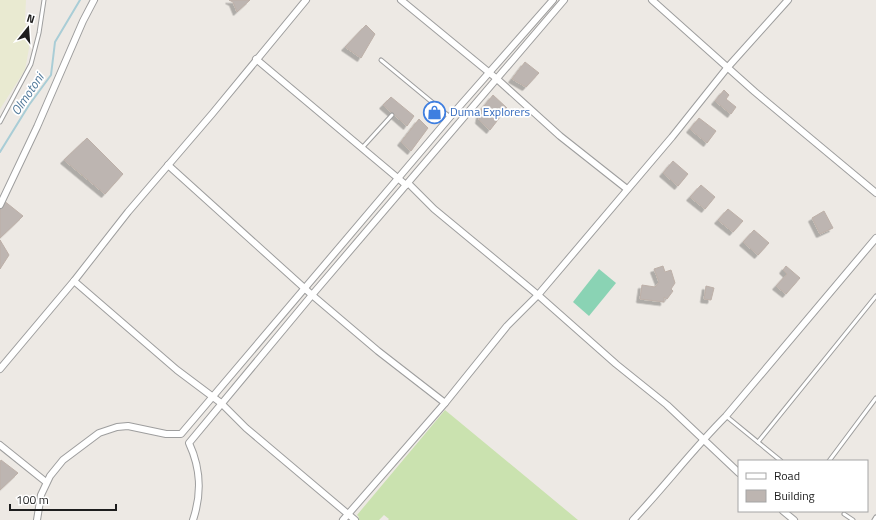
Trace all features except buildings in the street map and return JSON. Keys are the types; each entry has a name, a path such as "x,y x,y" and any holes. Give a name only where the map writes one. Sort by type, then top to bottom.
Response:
{"street":[{"path":"0,205 37,127 83,21 94,0"},
{"path":"0,369 74,281 128,212 212,114 306,0"},
{"path":"401,0 497,79 560,136 627,189"},
{"path":"181,434 450,117 553,0"},
{"path":"189,443 312,295 564,0"},
{"path":"652,0 727,68 876,193"},
{"path":"343,520 445,403 508,326 538,296 727,68 788,0"},
{"path":"256,59 407,184 616,364 667,405 738,472"},
{"path":"168,165 312,295 445,403"},
{"path":"633,520 660,492 703,439 726,416 875,241"},
{"path":"74,281 176,370 213,396 252,433 355,520"},
{"path":"37,520 41,495 46,482 64,460 99,434 109,429 128,426 166,434 181,434 189,443 200,483 199,502 193,520"},
{"path":"0,445 46,482"},
{"path":"784,512 794,520"}],"lane":[{"path":"0,122 31,64 39,32 44,0"},
{"path":"381,60 450,117"},
{"path":"362,148 392,115"},
{"path":"758,442 876,296"},
{"path":"830,460 876,398"},
{"path":"726,416 780,460"},
{"path":"844,514 853,520"}],"green space":[{"path":"0,0 26,0 25,20 30,43 25,70 0,109"},
{"path":"599,269 616,283 589,316 573,302"},
{"path":"445,410 578,520 388,520 389,519 384,515 379,520 356,520 359,517 357,515"}],"waterway":[{"name":"Olmotoni","path":"0,152 29,105 51,75 55,42 80,0"}],"place":[{"name":"Duma Explorers","path":"435,112"}]}
